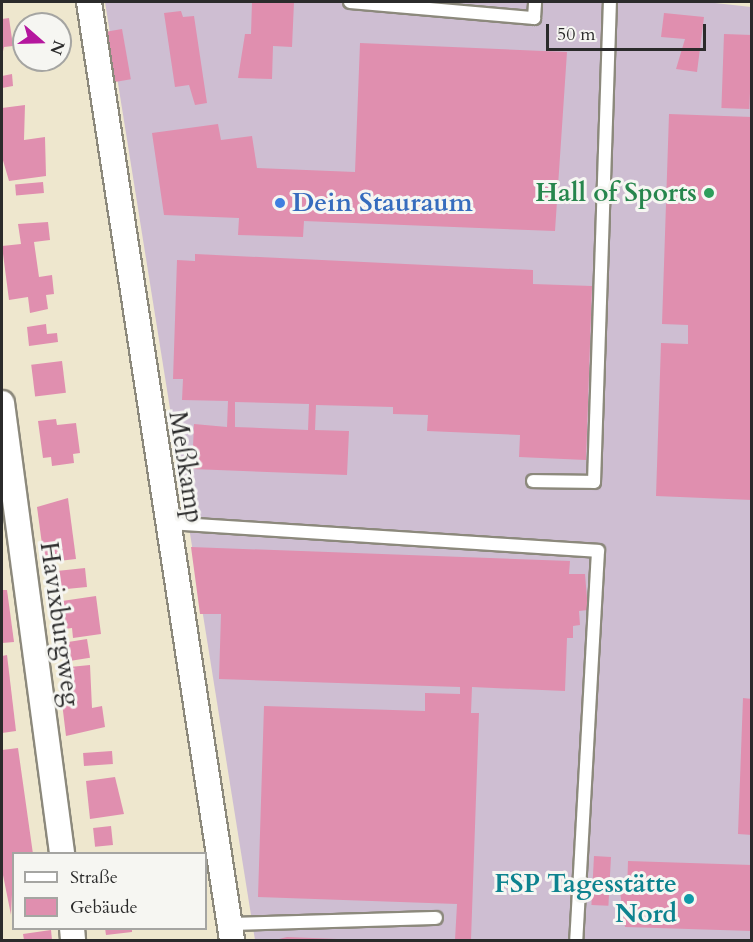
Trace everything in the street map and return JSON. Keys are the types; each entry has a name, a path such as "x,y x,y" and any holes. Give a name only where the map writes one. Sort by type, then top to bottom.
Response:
{"street":[{"name":"Meßkamp","path":"89,2 165,523 230,932"},
{"name":"Havixburgweg","path":"2,403 62,852"}],"lane":[{"path":"350,2 534,18 535,2"},
{"path":"533,482 594,482 610,2"},
{"path":"165,523 598,551 576,940"},
{"path":"230,932 436,918"}],"shaded area":[{"path":"105,2 706,2 751,7 751,940 255,940"}],"building":[{"path":"252,2 294,2 292,47 273,46 272,79 238,78 245,34 251,34"},
{"path":"181,11 183,17 194,16 207,103 195,105 189,85 175,87 164,13"},
{"path":"664,13 704,17 697,72 676,69 685,39 661,37"},
{"path":"9,18 12,46 4,47 2,56 2,19"},
{"path":"122,29 131,79 115,82 106,32"},
{"path":"724,34 752,35 749,109 721,108"},
{"path":"360,43 567,52 555,231 304,221 303,237 238,235 239,218 164,215 152,133 218,124 221,140 252,136 257,168 355,172"},
{"path":"12,74 13,86 2,88 2,76"},
{"path":"25,105 24,140 45,137 46,176 9,181 2,157 2,108"},
{"path":"669,114 752,117 752,500 656,496 661,343 688,344 688,325 662,324"},
{"path":"43,182 44,193 16,195 15,184"},
{"path":"48,222 50,240 34,242 39,277 52,275 54,294 46,295 48,309 30,313 28,297 9,300 2,246 21,244 18,224"},
{"path":"195,254 533,270 533,284 592,286 586,460 519,457 520,435 427,431 428,415 393,414 393,407 316,405 315,430 349,431 347,475 192,469 194,424 227,427 228,401 182,400 183,379 173,379 177,260 195,261","holes":["235,402 309,404 308,430 235,427"]},
{"path":"46,324 47,334 57,333 58,342 29,346 27,327"},
{"path":"62,361 66,393 35,397 31,365"},
{"path":"56,419 57,425 76,423 80,453 73,454 74,463 52,466 51,457 43,458 38,421"},
{"path":"68,498 76,559 50,562 44,559 37,507"},
{"path":"191,547 570,561 569,574 585,574 588,610 579,611 580,625 573,626 573,638 567,638 565,691 472,687 471,713 479,713 471,940 455,940 457,904 258,897 264,706 425,711 425,693 460,694 460,687 219,679 221,614 200,614"},
{"path":"85,568 87,587 61,590 59,571"},
{"path":"2,590 7,590 14,642 2,643"},
{"path":"96,596 101,634 73,638 72,628 65,629 62,601"},
{"path":"87,639 90,658 71,661 68,642"},
{"path":"7,655 16,731 2,733 2,656"},
{"path":"90,665 92,708 102,706 105,727 66,736 60,686 73,685 70,667"},
{"path":"743,698 752,699 752,835 738,834"},
{"path":"18,748 33,852 12,852 11,915 2,870 2,750"},
{"path":"112,751 113,764 84,766 83,753"},
{"path":"115,777 124,814 90,819 86,781"},
{"path":"111,826 113,845 95,847 93,828"},
{"path":"594,856 611,857 608,906 591,905"},
{"name":"FSP Tagesstätte Nord","path":"628,861 752,865 752,931 625,927 620,892 627,892"},
{"path":"51,930 52,940 24,940 23,934"},
{"path":"105,930 132,930 132,932 106,935"},
{"path":"287,937 337,939 337,940 275,940"}],"place":[{"name":"Hall of Sports","path":"709,193"},
{"name":"Dein Stauraum","path":"280,203"},
{"name":"FSP Tagesstätte Nord","path":"689,899"}]}
